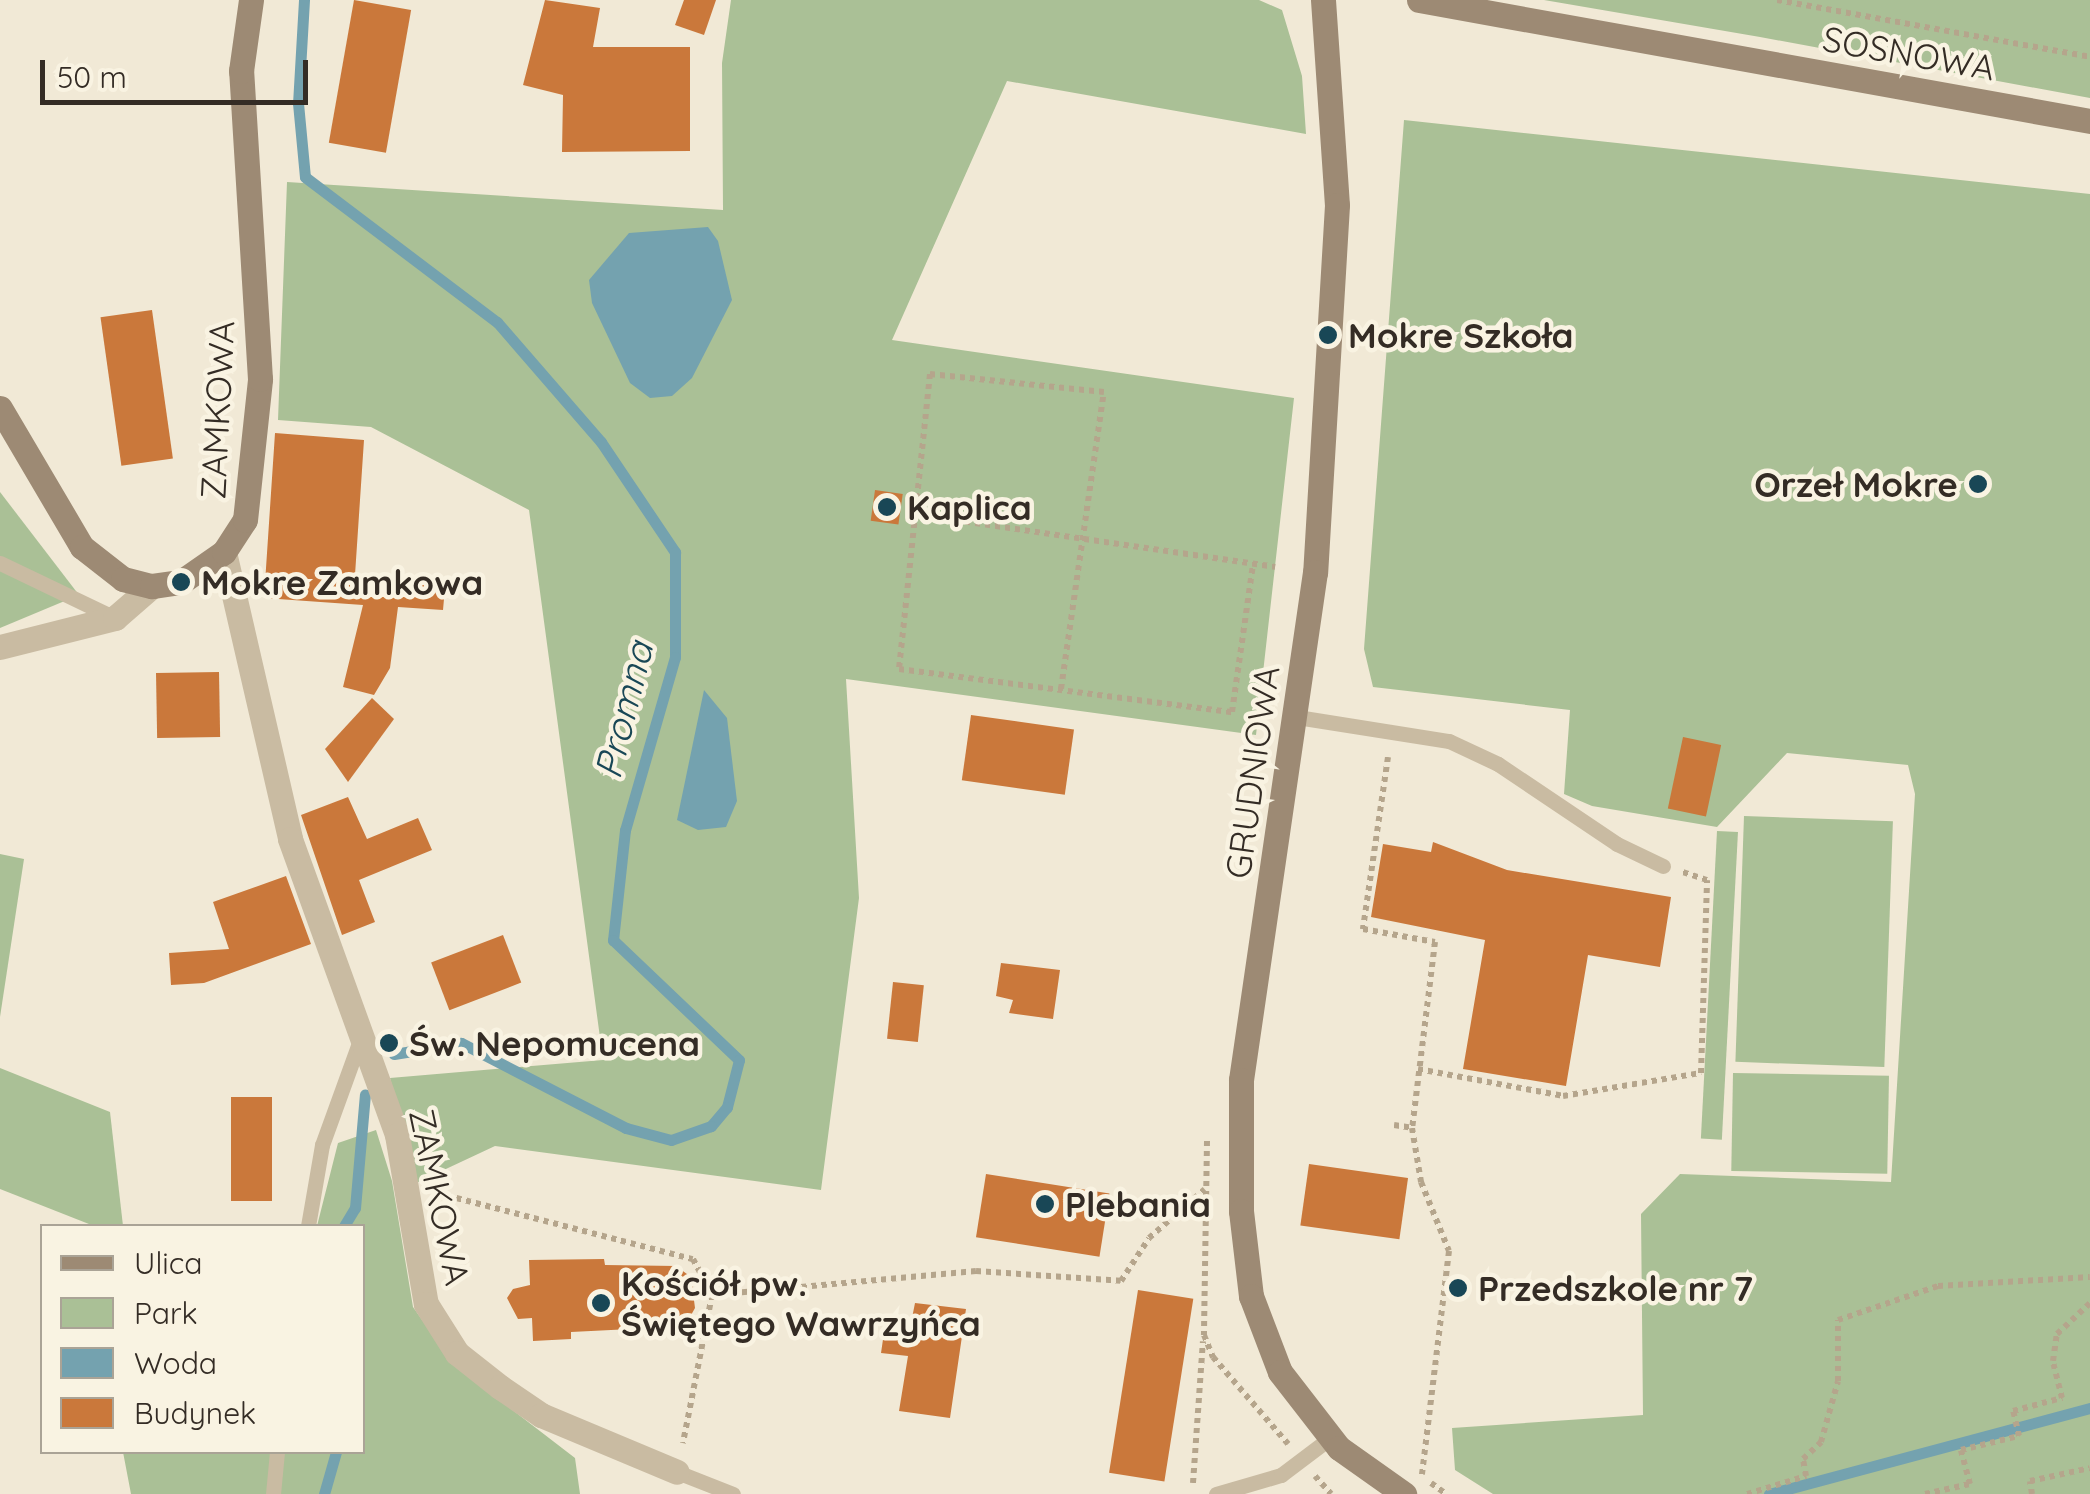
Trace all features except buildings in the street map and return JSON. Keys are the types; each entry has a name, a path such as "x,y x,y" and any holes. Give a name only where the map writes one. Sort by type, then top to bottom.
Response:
{"street":[{"name":"ZAMKOWA","path":"251,0 241,71 260,379 252,487 245,520 224,552 290,838 397,1135 418,1270 439,1329 457,1353 541,1414 679,1461"},
{"name":"GRUDNIOWA","path":"1323,0 1335,93 1337,205 1315,572 1297,717 1240,1080 1241,1211 1251,1296 1264,1334 1302,1407 1330,1438 1404,1494"},
{"name":"SOSNOWA","path":"1420,0 2090,121"},
{"path":"0,408 82,547 123,579 152,586 181,582 224,552"},
{"path":"0,647 115,618 152,586"}],"lane":[{"path":"0,563 115,618"},
{"path":"1297,717 1449,742 1498,764 1617,844 1663,866"},
{"path":"308,1224 322,1145 360,1040"},
{"path":"1216,1494 1282,1474 1330,1438"},
{"path":"273,1494 277,1454"},
{"name":"ZAMKOWA","path":"679,1461 733,1494"}],"path":[{"path":"1777,0 2090,57"},
{"path":"1061,689 1104,392 930,374 911,513 899,669 1232,712 1253,564"},
{"path":"911,513 1083,542 1275,567"},
{"path":"1392,731 1363,928 1435,942 1412,1128 1421,1182 1449,1251 1422,1476 1446,1494"},
{"path":"1418,1069 1563,1096 1702,1074 1707,880 1663,866"},
{"path":"1394,1125 1412,1128"},
{"path":"712,1295 976,1271 1121,1281 1149,1238 1206,1188"},
{"path":"468,1201 693,1258 712,1295 679,1461"},
{"path":"1747,1494 1806,1476 1802,1459 1821,1442 1838,1382 1838,1320 1938,1286 2090,1277"},
{"path":"1925,1494 1970,1484 1961,1450 2020,1436 2014,1411 2062,1398 2054,1361 2057,1334 2090,1302"},
{"path":"1190,1494 1199,1461 1204,1335"},
{"path":"2032,1494 2030,1481 2090,1468"}],"green space":[{"path":"731,0 1259,0 1282,10 1302,76 1306,134 1007,81 892,340 1294,398 1256,735 846,679 859,898 821,1190 495,1146 416,1183 390,1078 603,1060 529,510 371,427 278,420 287,182 723,210 722,63"},
{"path":"1544,0 2090,0 2090,98 1760,37"},
{"path":"1404,120 2090,194 2090,1494 1493,1494 1455,1470 1452,1428 1643,1415 1641,1214 1680,1174 1891,1182 1915,794 1908,765 1787,753 1717,827 1592,806 1564,794 1570,710 1373,687 1364,649"},
{"path":"0,492 79,595 0,628"},
{"path":"1744,816 1893,821 1884,1067 1735,1062"},
{"path":"1717,831 1738,832 1722,1140 1701,1139"},
{"path":"0,854 24,859 0,1017"},
{"path":"0,1068 110,1112 123,1224 89,1224 0,1189"},
{"path":"1733,1073 1889,1076 1887,1174 1731,1171"},
{"path":"376,1130 392,1181 413,1307 453,1364 575,1458 580,1494 131,1494 123,1454 365,1454 365,1224 318,1224 338,1143"}],"water":[{"path":"708,227 718,241 732,300 692,378 672,396 650,398 630,383 592,303 589,280 629,233"},
{"path":"704,690 727,718 737,801 726,827 698,830 677,820"}],"waterway":[{"name":"Promna","path":"304,0 298,103 305,177 497,322 601,442 675,552 675,657 625,830 613,940 739,1060 727,1107 711,1126 671,1140 626,1128 461,1043 394,1054"},
{"name":"Promna","path":"345,1224 355,1208 365,1094"},
{"path":"1769,1494 2090,1408"},
{"name":"Promna","path":"324,1494 335,1454"}],"place":[{"name":"Mokre Szkoła","path":"1328,335"},
{"name":"Orzeł Mokre","path":"1978,484"},
{"name":"Kaplica","path":"887,507"},
{"name":"Mokre Zamkowa","path":"181,582"},
{"name":"Św. Nepomucena","path":"389,1043"},
{"name":"Plebania","path":"1045,1204"},
{"name":"Przedszkole nr 7","path":"1458,1288"},
{"name":"Kościół pw. Świętego Wawrzyńca","path":"601,1303"}]}
